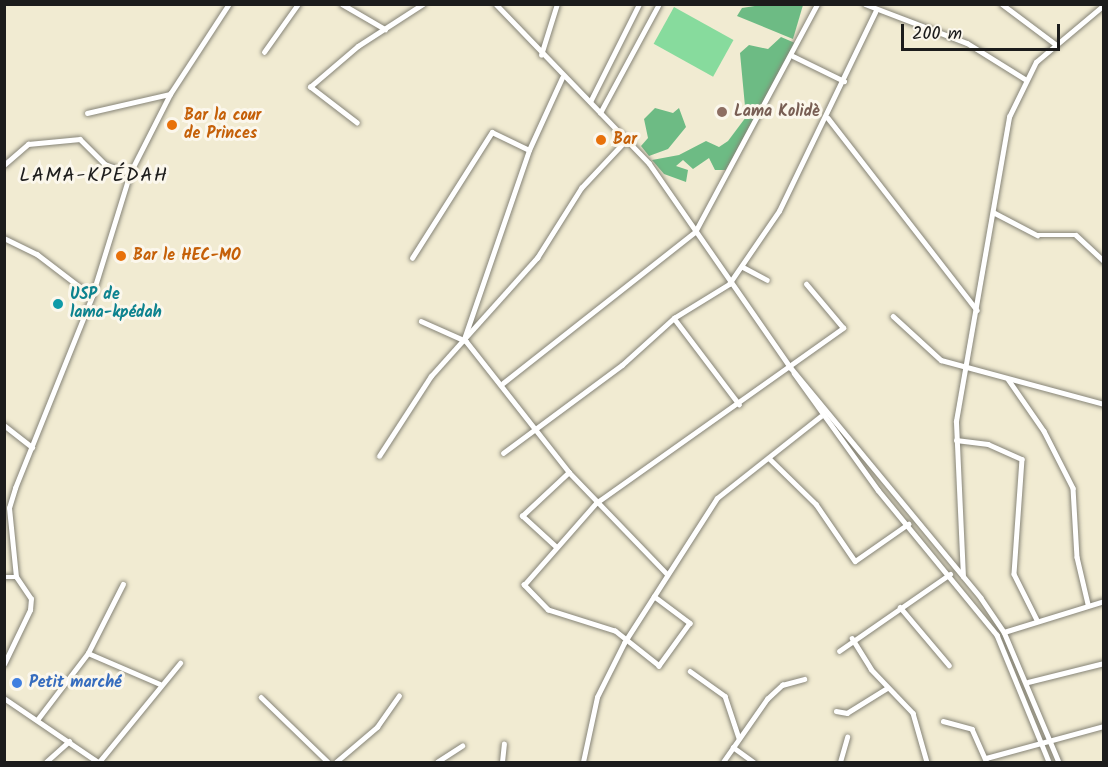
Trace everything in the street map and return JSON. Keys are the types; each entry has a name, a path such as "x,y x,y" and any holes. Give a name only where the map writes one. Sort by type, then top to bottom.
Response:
{"street":[{"path":"4,664 30,610 31,598 16,578 9,508 92,296 130,173 170,94 229,4"},
{"path":"264,52 298,4"},
{"path":"342,4 386,29"},
{"path":"357,123 310,87 423,4"},
{"path":"496,4 562,78 627,139 791,368 963,577 1004,632 1053,741 1059,762"},
{"path":"541,55 557,4"},
{"path":"590,102 639,4"},
{"path":"600,112 659,4"},
{"path":"502,383 695,232 793,56 817,4"},
{"path":"866,4 875,12 968,43 1025,79"},
{"path":"1002,4 1054,43"},
{"path":"963,577 956,440 965,367 977,310 1004,136 1025,79 1054,43 1104,5"},
{"path":"504,453 622,364 674,318 729,284 742,267 828,118 875,12"},
{"path":"793,56 844,81"},
{"path":"465,340 529,150 562,78"},
{"path":"87,113 170,94"},
{"path":"828,118 977,310"},
{"path":"412,258 492,132 529,150"},
{"path":"4,165 28,144 80,139 105,164 130,173"},
{"path":"379,456 431,376 537,258 581,188 627,139"},
{"path":"993,212 1036,235 1076,235 1104,261"},
{"path":"4,238 37,254 92,296"},
{"path":"742,267 767,280"},
{"path":"654,596 690,623 659,666 624,643 615,631 548,610 531,599 524,585 596,502 791,368 843,328 806,284"},
{"path":"893,316 941,360 1104,404"},
{"path":"674,318 739,404"},
{"path":"421,321 465,340 502,383 569,472 667,574"},
{"path":"791,368 821,416 997,635 1043,742 1049,762"},
{"path":"1008,379 1073,488 1077,557 1088,604"},
{"path":"583,762 597,697 624,643 717,498 821,416"},
{"path":"4,425 32,447"},
{"path":"956,440 988,444 1022,459 1014,574 1037,620"},
{"path":"769,458 816,504 855,561 908,524"},
{"path":"556,547 522,516 569,472"},
{"path":"839,651 852,638 950,574"},
{"path":"4,577 16,578"},
{"path":"37,720 88,653 123,584"},
{"path":"1004,632 1088,604 1104,601"},
{"path":"900,607 949,664"},
{"path":"852,638 887,688 913,713 927,762"},
{"path":"88,653 160,684"},
{"path":"4,698 98,762 160,684 180,663"},
{"path":"1028,682 1104,663"},
{"path":"690,671 725,696 739,738"},
{"path":"723,762 775,692 804,679"},
{"path":"836,711 847,713 887,688"},
{"path":"336,762 377,727 399,696"},
{"path":"261,697 328,762"},
{"path":"943,721 972,729 987,760 1104,726"},
{"path":"840,762 848,736"},
{"path":"46,762 69,741"},
{"path":"502,762 504,744"},
{"path":"437,762 462,746"},
{"path":"733,747 754,762"}],"green space":[{"path":"761,5 803,5 793,39 737,16 742,8"},
{"path":"674,7 733,40 713,77 654,44"},
{"path":"781,37 795,43 726,170 715,170 709,158 693,169 683,160 676,166 688,170 686,182 664,174 652,160 679,155 706,141 719,147 728,141 746,117 740,53 749,45 768,49"},
{"path":"655,108 673,113 679,108 686,127 668,149 649,156 641,146 648,138 644,119"}],"place":[{"name":"Lama Kolidè","path":"722,112"},
{"name":"Bar la cour de Princes","path":"172,125"},
{"name":"Bar","path":"601,140"},
{"name":"Bar le HEC-MO","path":"121,256"},
{"name":"USP de lama-kpédah","path":"58,304"},
{"name":"Petit marché","path":"17,683"}],"district":[{"name":"LAMA-KPÉDAH","path":"94,176"}]}
